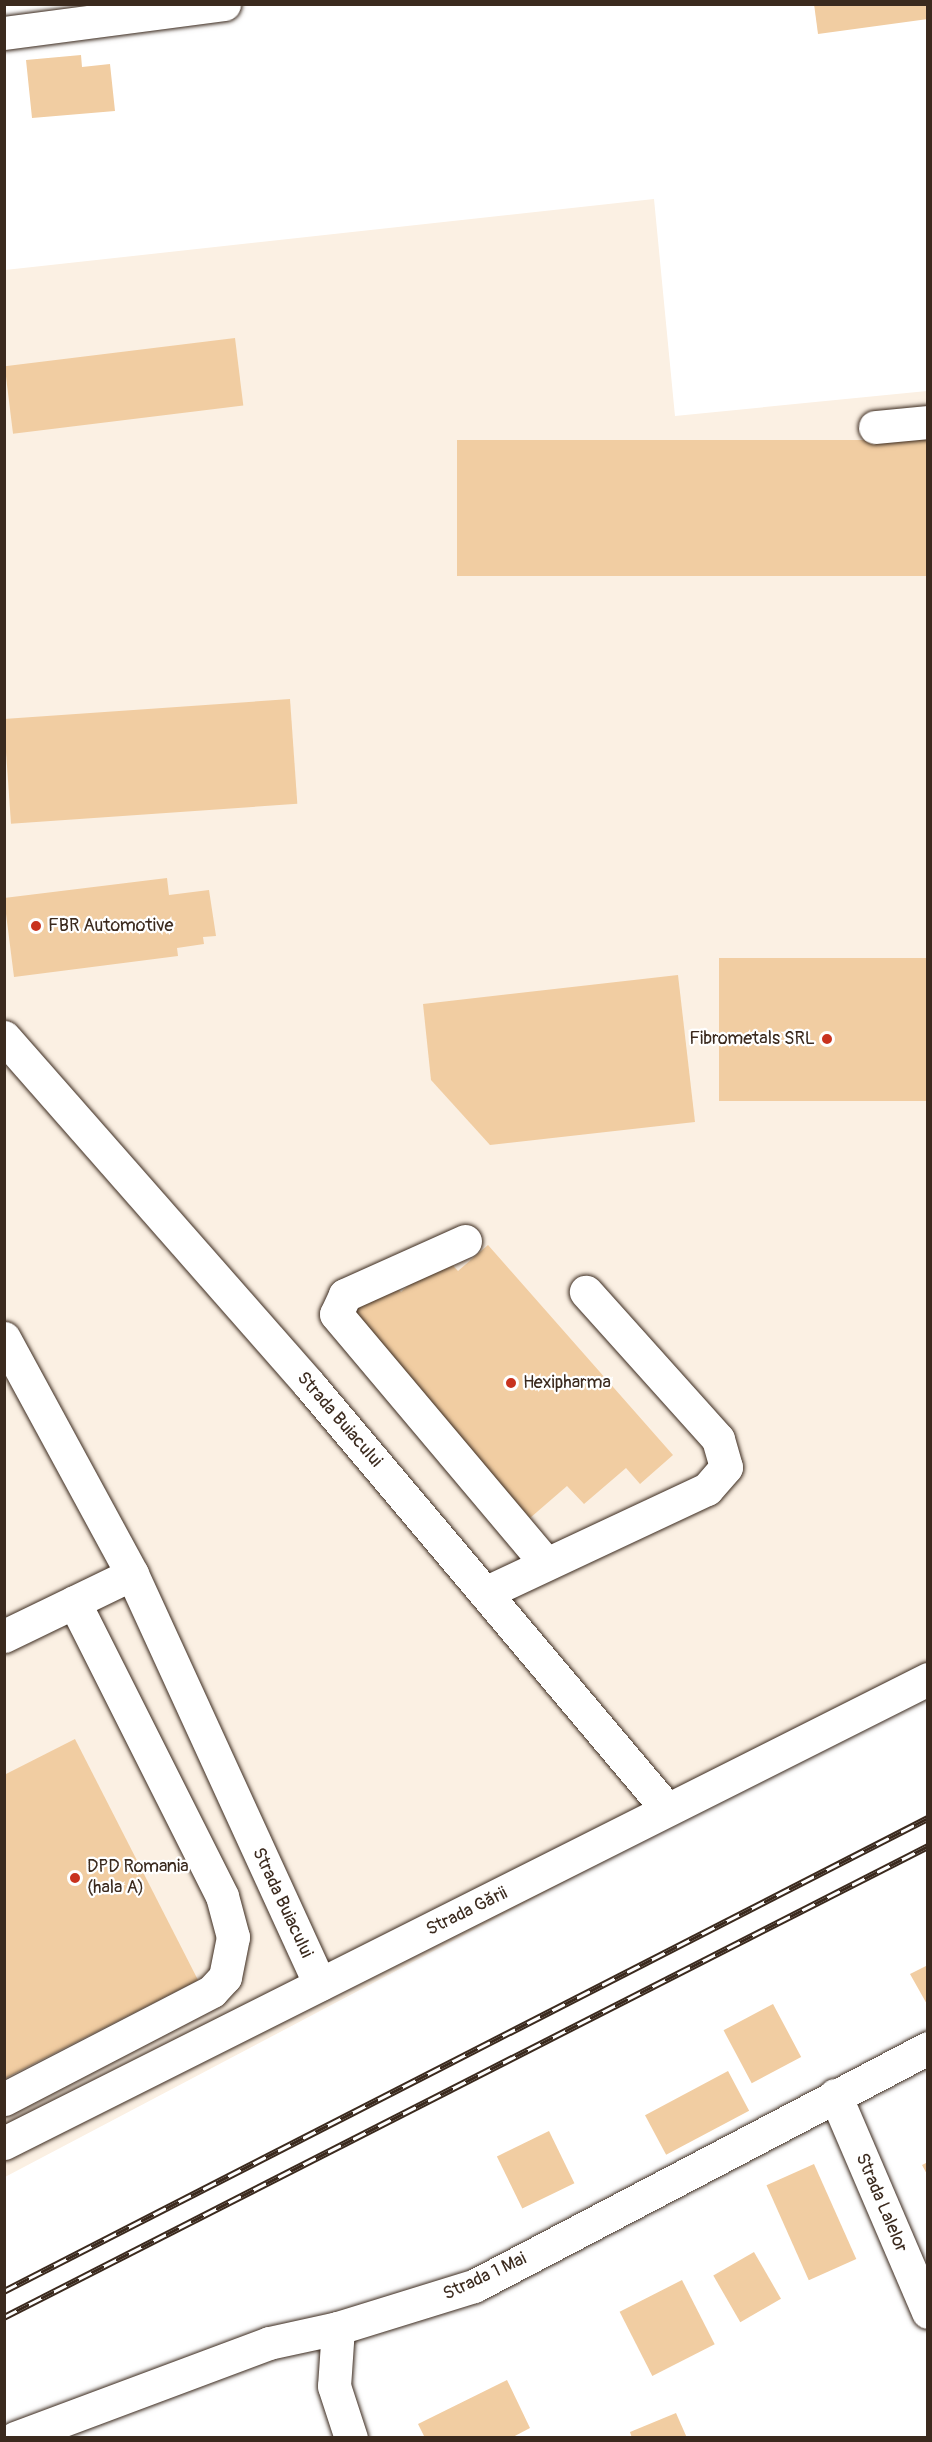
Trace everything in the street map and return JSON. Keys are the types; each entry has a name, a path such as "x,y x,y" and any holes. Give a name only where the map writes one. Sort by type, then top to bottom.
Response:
{"street":[{"path":"4,33 224,4"},
{"path":"875,427 927,422"},
{"name":"Strada Buiacului","path":"4,1037 487,1592 667,1809"},
{"path":"465,1240 345,1295 336,1314 343,1329 545,1562"},
{"path":"487,1592 545,1562 707,1489 726,1467 718,1438 586,1292"},
{"name":"Strada Buiacului","path":"4,1338 132,1574 320,1984"},
{"path":"4,1636 132,1574"},
{"path":"4,2099 212,1991 225,1977 233,1937 222,1896 74,1602"},
{"name":"Strada Gării","path":"4,2144 927,1679"},
{"name":"Strada 1 Mai","path":"15,2438 269,2343 338,2328 474,2286 927,2048"},
{"name":"Strada Lalelor","path":"836,2095 927,2312"},
{"path":"338,2328 334,2386 351,2438"}],"shaded area":[{"path":"654,199 675,416 927,391 927,1691 5,2177 5,270"}],"building":[{"path":"814,4 928,4 928,19 818,34"},
{"path":"81,55 82,67 110,64 115,111 32,118 26,60"},
{"path":"235,338 243,405 13,434 5,366"},
{"path":"457,440 928,440 928,576 457,576"},
{"path":"290,699 297,804 11,824 4,719"},
{"path":"167,878 169,895 209,890 216,936 203,937 204,944 177,948 178,956 14,977 4,898"},
{"name":"Fibrometals SRL","path":"719,958 928,958 928,1101 719,1101"},
{"path":"678,975 695,1122 490,1145 431,1080 423,1004"},
{"name":"Hexipharma","path":"488,1245 673,1455 640,1484 626,1468 584,1504 567,1486 530,1518 349,1311 388,1278 401,1292 443,1255 458,1271"},
{"name":"DPD Romania (hala A)","path":"75,1739 198,1980 4,2079 4,1775"},
{"path":"928,1965 928,2006 910,1974"},
{"path":"773,2004 801,2057 752,2083 724,2030"},
{"path":"728,2071 749,2111 666,2155 645,2115"},
{"path":"549,2131 574,2183 522,2209 497,2156"},
{"path":"928,2162 928,2176 922,2165"},
{"path":"814,2164 856,2259 809,2280 766,2185"},
{"path":"754,2252 781,2299 740,2322 713,2276"},
{"path":"682,2280 715,2344 652,2376 620,2312"},
{"path":"507,2380 530,2428 511,2438 425,2438 418,2424"},
{"path":"676,2413 687,2438 632,2438 630,2432"}],"railway":[{"path":"4,2291 928,1818"},
{"path":"4,2317 928,1846"}],"place":[{"name":"FBR Automotive","path":"36,926"},
{"name":"Fibrometals SRL","path":"827,1039"},
{"name":"Hexipharma","path":"511,1383"},
{"name":"DPD Romania (hala A)","path":"75,1878"}]}
